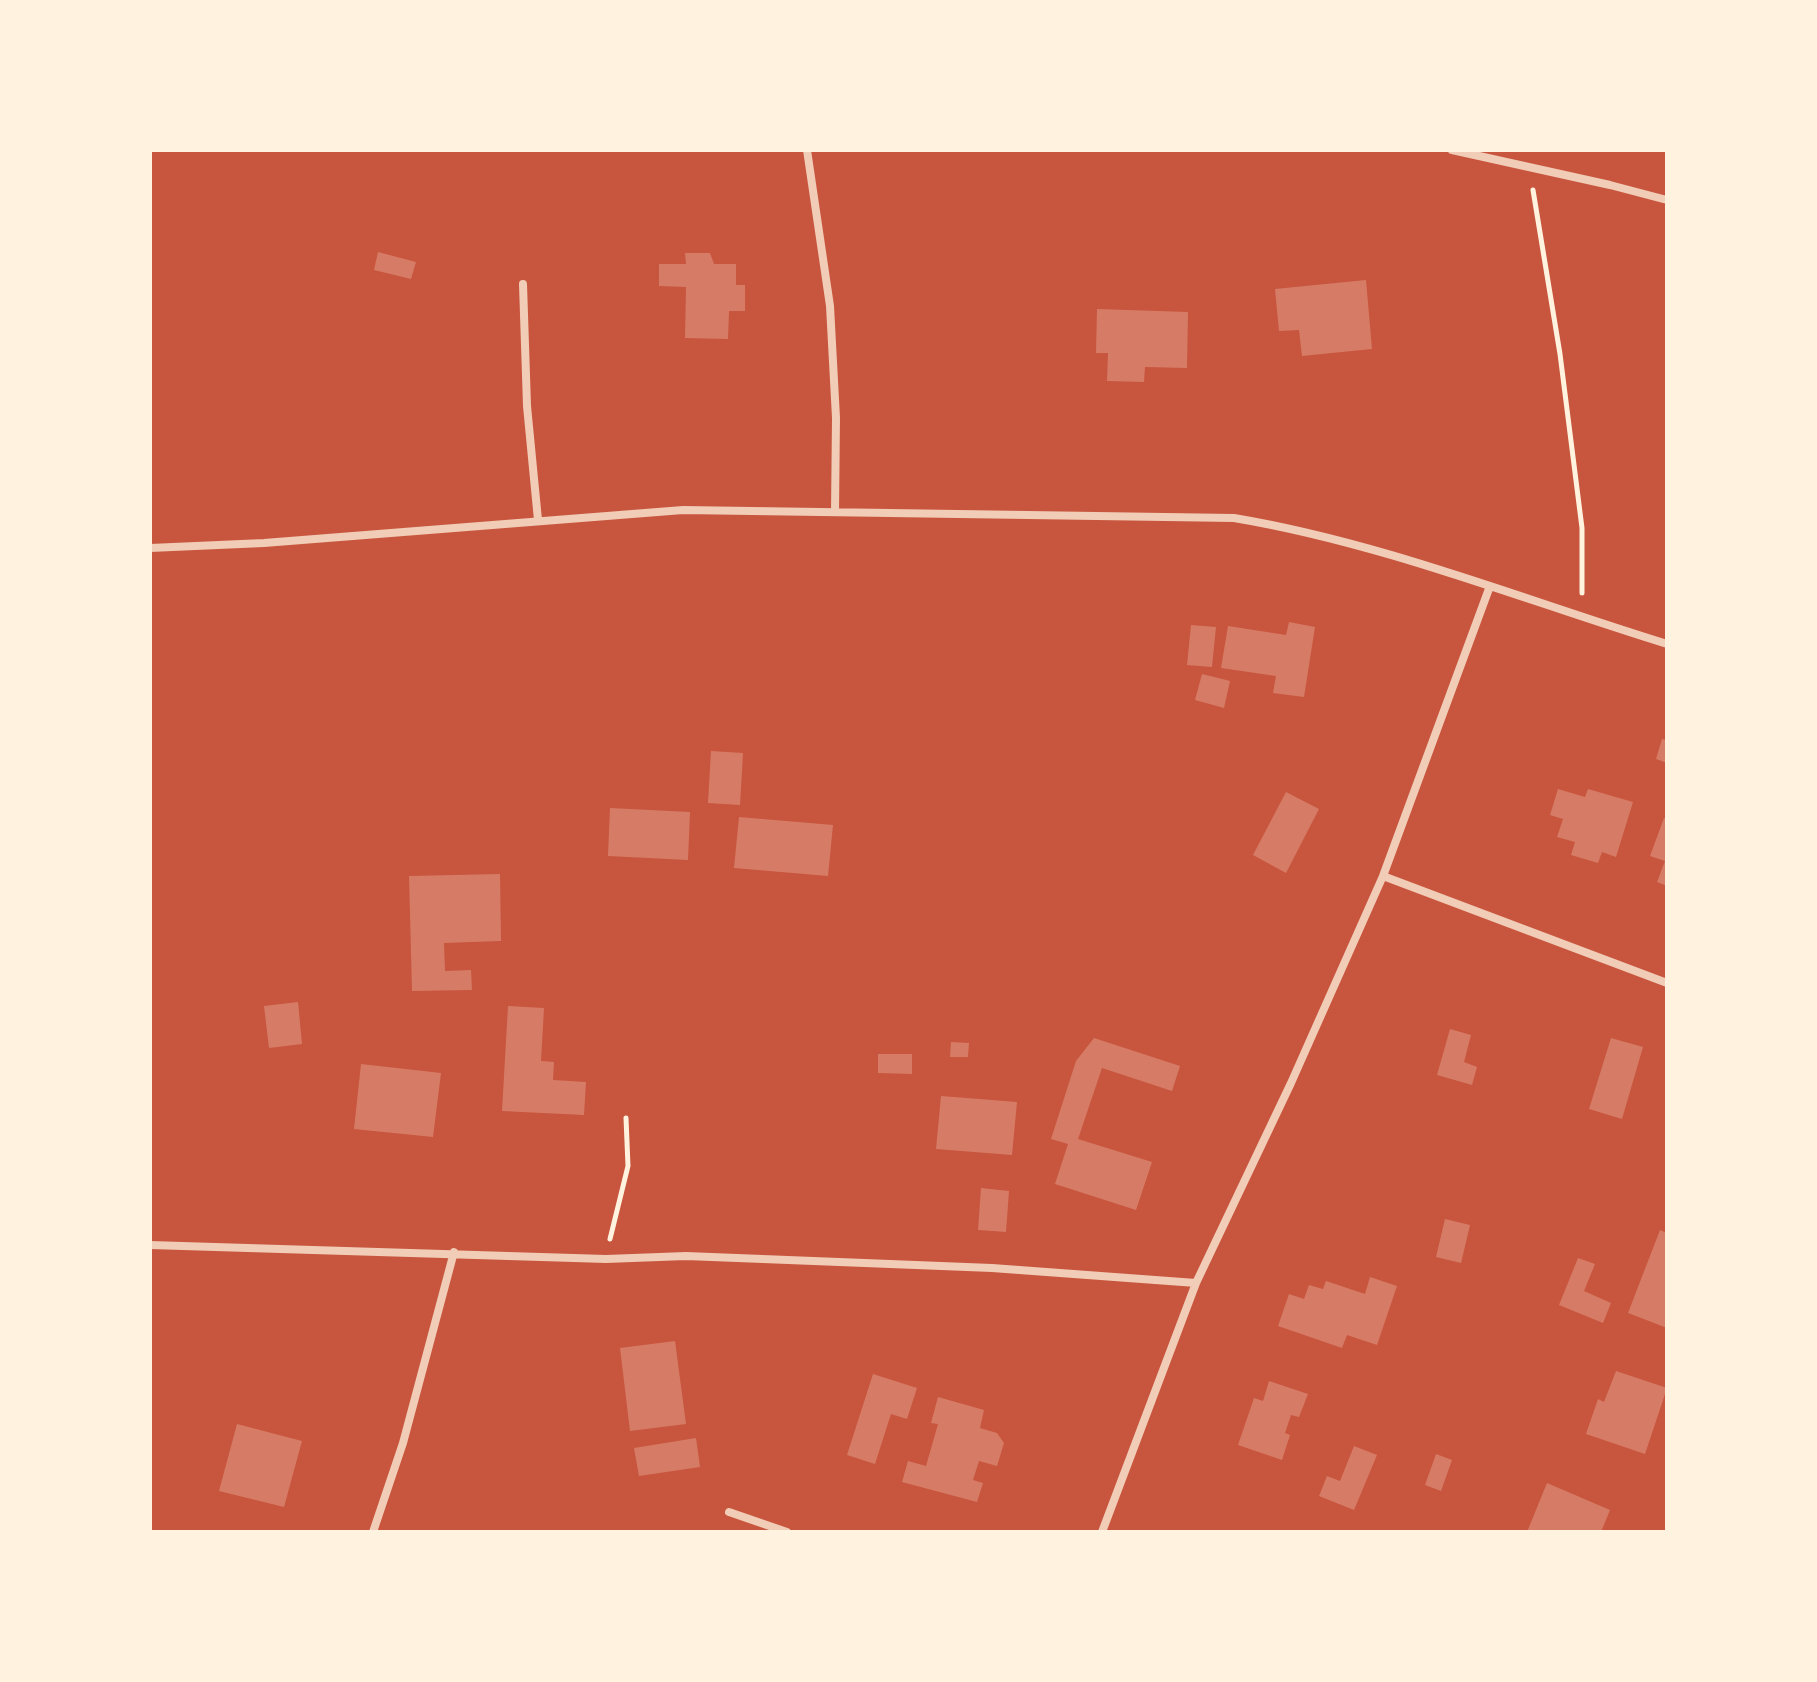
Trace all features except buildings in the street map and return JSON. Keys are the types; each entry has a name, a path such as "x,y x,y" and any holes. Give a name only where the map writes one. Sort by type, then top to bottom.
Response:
{"street":[{"path":"807,150 830,306 836,418 835,512"},
{"path":"1452,150 1667,200"},
{"path":"523,284 527,406 538,520"},
{"path":"150,548 264,543 683,510 1234,518 1352,542 1667,644"},
{"path":"1102,1532 1196,1283 1291,1083 1383,876 1490,586"},
{"path":"1383,876 1667,983"},
{"path":"150,1245 606,1259 686,1256 992,1268 1196,1283"},
{"path":"373,1532 403,1443 454,1252"},
{"path":"729,1512 787,1532"}],"path":[{"path":"1528,166 1560,354 1582,528 1581,618"},
{"path":"606,1259 628,1166 626,1118"}]}
